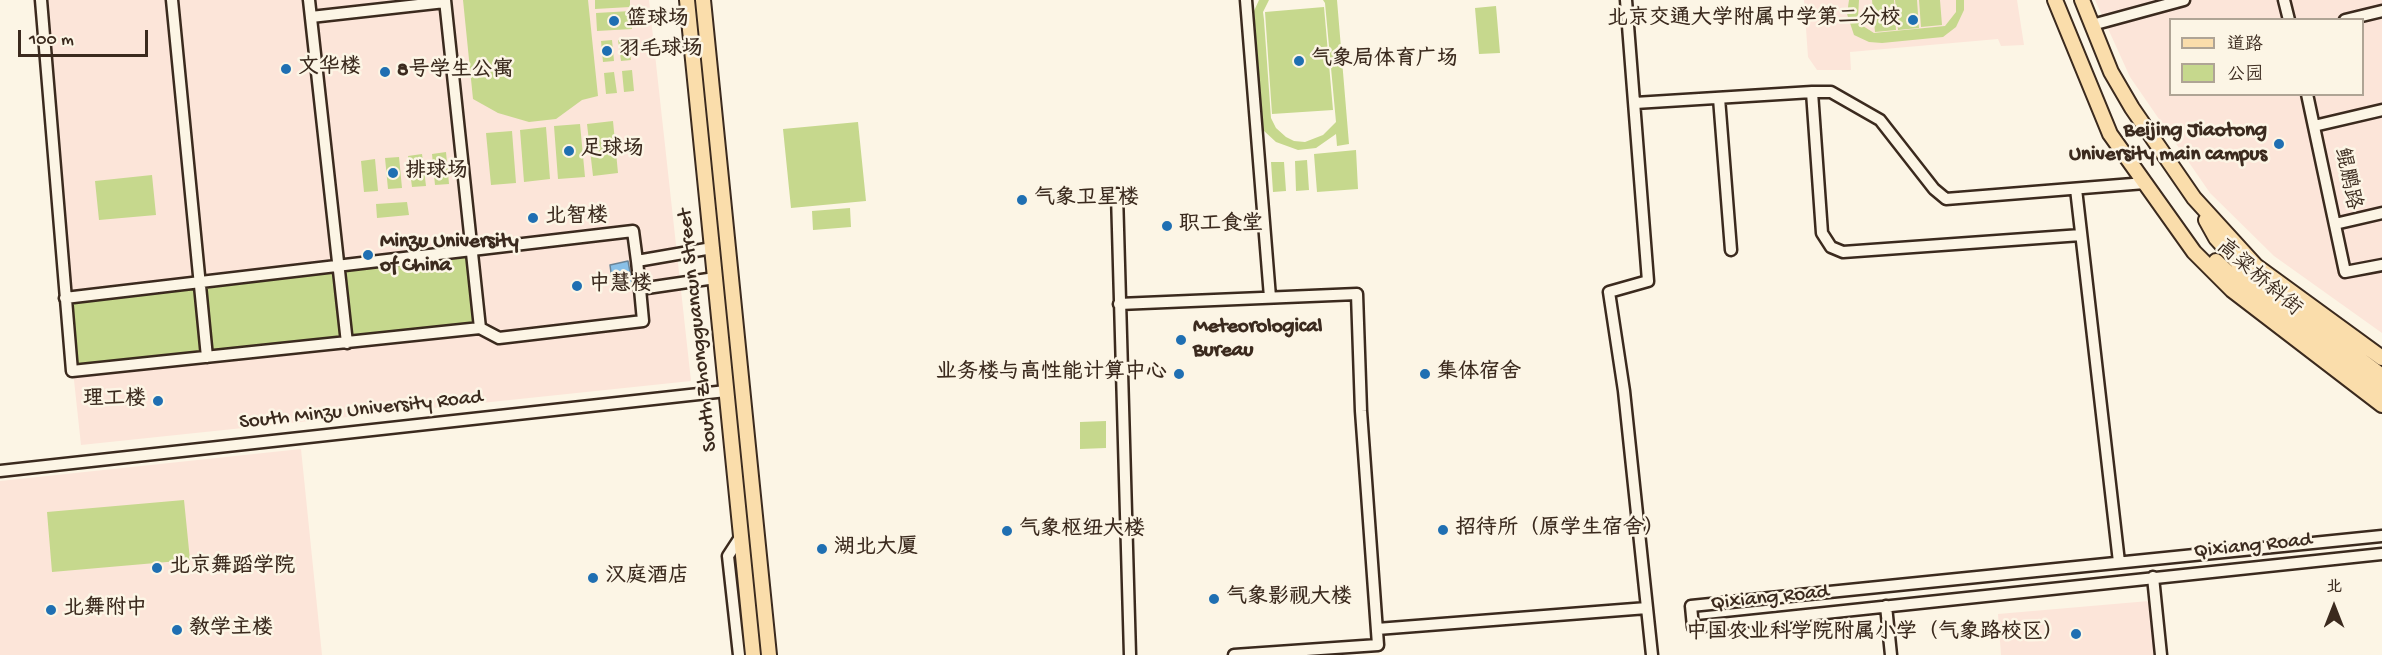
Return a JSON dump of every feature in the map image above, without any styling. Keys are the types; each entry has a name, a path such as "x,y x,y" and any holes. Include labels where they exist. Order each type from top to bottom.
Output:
{"main road":[{"name":"South Zhongguancun Street","path":"687,0 753,655"},
{"name":"South Zhongguancun Street","path":"703,0 768,655"},
{"name":"高粱桥斜街","path":"2055,0 2110,134 2194,252 2232,290 2382,405"},
{"name":"高粱桥斜街","path":"2082,0 2111,72 2132,108 2194,198 2256,266 2382,358"},
{"path":"2194,198 2216,238 2249,275 2382,390"},
{"path":"2171,218 2238,282 2323,340 2382,376"}],"street":[{"path":"42,0 65,298 72,371 480,328 499,338 643,321 633,231 65,298"},
{"path":"171,0 207,357"},
{"path":"309,0 346,343"},
{"path":"1246,0 1270,297"},
{"path":"1626,0 1648,280 1609,292 1624,391 1652,655"},
{"path":"2092,25 2184,0"},
{"path":"2284,0 2288,18"},
{"path":"310,17 445,1 480,328"},
{"path":"2354,18 2382,11"},
{"path":"1812,92 1822,233 1832,247 1843,252 2082,235"},
{"path":"1635,103 1831,92 1880,120 1934,189 1946,199 2145,183"},
{"name":"鲲鹏路","path":"2307,96 2345,272 2382,264"},
{"path":"1719,98 1731,250"},
{"path":"2314,126 2382,110"},
{"path":"2076,189 2119,562"},
{"path":"1117,194 1130,655"},
{"path":"2335,224 2382,213"},
{"path":"637,261 712,248"},
{"path":"640,289 715,278"},
{"path":"1119,304 1357,294 1362,411 1378,645 1234,655"},
{"name":"South Minzu University Road","path":"0,471 726,391"},
{"path":"739,655 728,556 741,536"},
{"name":"Qixiang Road","path":"2382,536 1691,606 1693,627 2382,554"},
{"path":"2153,577 2161,655"},
{"path":"1790,596 1791,616"},
{"path":"1886,606 1891,655"},
{"path":"1377,629 1647,608"}],"shaded area":[{"name":"Minzu University of China","path":"33,0 649,0 691,381 81,445"},
{"name":"北京交通大学附属中学第二分校","path":"1804,0 2017,0 2024,45 2001,46 1998,39 1850,52 1851,70 1817,70 1808,57"},
{"name":"Beijing Jiaotong University main campus","path":"2095,0 2382,0 2382,333 2274,256 2210,193 2130,77"},
{"name":"北京舞蹈学院","path":"301,449 322,655 0,655 0,481"},
{"name":"中国农业科学院附属小学（气象路校区）","path":"2149,601 2154,655 2001,655 1998,614"}],"green space":[{"path":"463,0 588,0 598,96 582,100 556,119 529,122 498,113 473,99"},
{"name":"篮球场","path":"595,0 630,0 630,7 595,9"},
{"path":"1259,0 1269,0 1263,12 1271,118 1276,128 1286,137 1294,141 1305,142 1323,135 1336,122 1323,0 1337,0 1349,144 1337,146 1336,134 1316,148 1298,150 1276,142 1263,130 1254,11"},
{"path":"1849,0 1859,0 1858,18 1863,26 1874,33 1945,26 1956,12 1956,0 1964,0 1964,10 1956,27 1943,37 1882,43 1869,42 1854,35 1847,14"},
{"path":"1872,0 1894,0 1896,30 1875,32"},
{"path":"1895,0 1917,0 1919,28 1898,30"},
{"path":"1919,0 1940,0 1942,25 1921,27"},
{"path":"1496,6 1500,53 1479,54 1475,8"},
{"name":"气象局体育广场","path":"1324,7 1333,110 1272,114 1265,12"},
{"name":"篮球场","path":"631,11 632,29 597,31 596,13"},
{"name":"羽毛球场","path":"629,39 631,60 621,61 618,40"},
{"name":"羽毛球场","path":"612,40 614,61 603,62 601,41"},
{"name":"羽毛球场","path":"632,70 634,91 624,92 622,71"},
{"name":"羽毛球场","path":"614,72 617,93 606,94 604,73"},
{"name":"足球场","path":"613,121 618,173 593,176 587,124"},
{"path":"858,122 866,201 791,208 783,129"},
{"name":"足球场","path":"580,124 585,177 558,179 554,126"},
{"name":"足球场","path":"546,127 550,179 524,182 520,130"},
{"path":"512,131 516,183 491,185 486,133"},
{"path":"1356,150 1358,189 1317,192 1314,154"},
{"name":"排球场","path":"446,152 449,184 435,185 432,154"},
{"name":"排球场","path":"422,154 426,186 412,187 408,156"},
{"name":"排球场","path":"399,157 402,188 388,189 385,158"},
{"name":"排球场","path":"375,159 378,191 364,192 361,161"},
{"path":"1307,160 1309,190 1296,191 1295,161"},
{"path":"1271,162 1284,162 1286,191 1273,192"},
{"path":"152,175 156,215 99,220 95,181"},
{"name":"排球场","path":"407,202 409,215 377,218 376,204"},
{"path":"850,208 851,227 813,230 812,211"},
{"path":"472,251 480,328 72,371 65,298"},
{"path":"1106,421 1106,448 1080,449 1080,422"},
{"path":"184,500 190,560 52,572 47,512"}],"water":[{"path":"628,261 633,288 613,288 610,265"}],"place":[{"name":"北京交通大学附属中学第二分校","path":"1913,20"},
{"name":"篮球场","path":"614,21"},
{"name":"羽毛球场","path":"607,51"},
{"name":"气象局体育广场","path":"1299,61"},
{"name":"文华楼","path":"286,69"},
{"name":"8号学生公寓","path":"385,72"},
{"name":"Beijing Jiaotong University main campus","path":"2279,144"},
{"name":"足球场","path":"569,151"},
{"name":"排球场","path":"393,173"},
{"name":"气象卫星楼","path":"1022,200"},
{"name":"北智楼","path":"533,218"},
{"name":"职工食堂","path":"1167,226"},
{"name":"Minzu University of China","path":"368,255"},
{"name":"中慧楼","path":"577,286"},
{"name":"Meteorological Bureau","path":"1181,340"},
{"name":"业务楼与高性能计算中心","path":"1179,374"},
{"name":"集体宿舍","path":"1425,374"},
{"name":"理工楼","path":"158,401"},
{"name":"招待所（原学生宿舍）","path":"1443,530"},
{"name":"气象枢纽大楼","path":"1007,531"},
{"name":"湖北大厦","path":"822,549"},
{"name":"北京舞蹈学院","path":"157,568"},
{"name":"汉庭酒店","path":"593,578"},
{"name":"气象影视大楼","path":"1214,599"},
{"name":"北舞附中","path":"51,610"},
{"name":"教学主楼","path":"177,630"},
{"name":"中国农业科学院附属小学（气象路校区）","path":"2076,634"}]}
